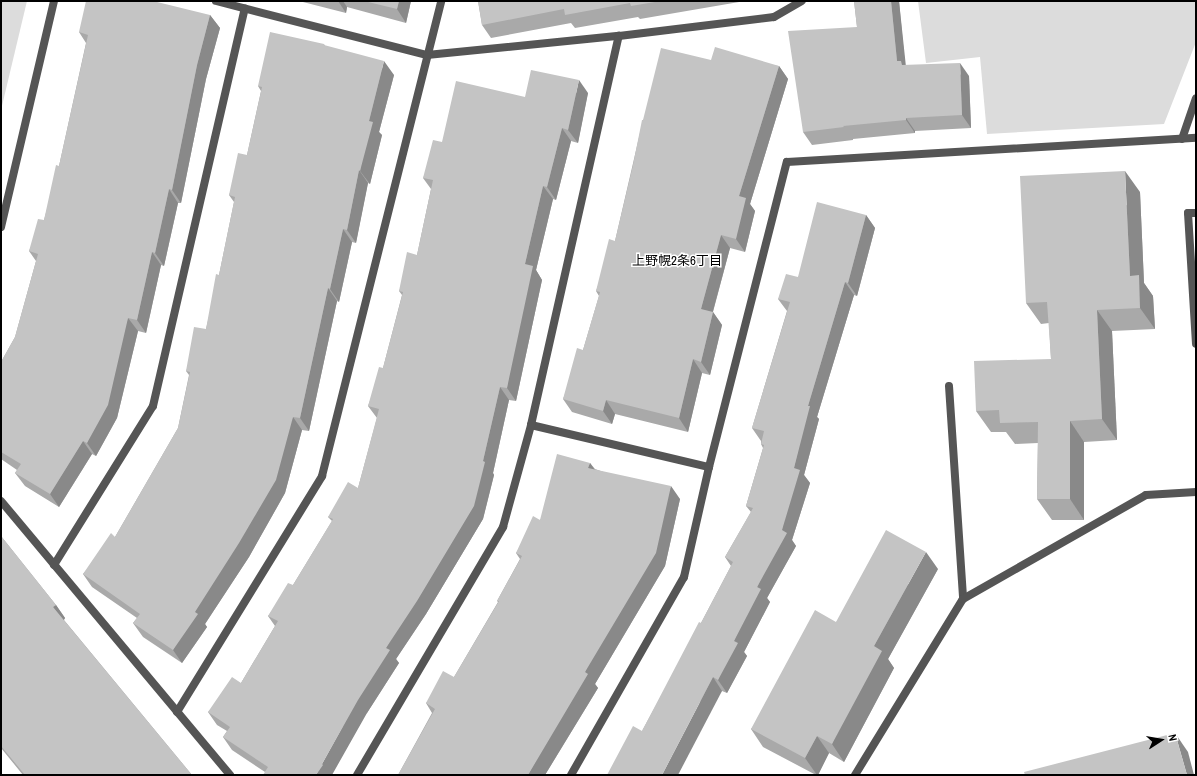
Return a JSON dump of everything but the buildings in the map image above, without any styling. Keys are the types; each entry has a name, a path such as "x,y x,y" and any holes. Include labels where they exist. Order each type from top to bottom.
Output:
{"street":[{"path":"1,227 54,1"},
{"path":"216,1 427,55 619,36 774,17 802,1"},
{"path":"177,712 322,476 441,1"},
{"path":"54,565 153,406 245,9"},
{"path":"357,775 503,527 531,425 619,36"},
{"path":"1182,139 1196,98"},
{"path":"571,775 684,577 709,467 787,162 1196,138"},
{"path":"1196,213 1188,213 1196,344"},
{"path":"949,386 963,600"},
{"path":"531,425 709,467"},
{"path":"855,775 963,600 1146,495 1196,492"},
{"path":"1,501 230,775"}],"shaded area":[{"path":"1,1 27,1 1,110"},
{"path":"918,1 1196,1 1196,42 1164,124 987,134 980,57 926,63"}],"district":[{"name":"上野幌2条6丁目","path":"677,261"}]}
